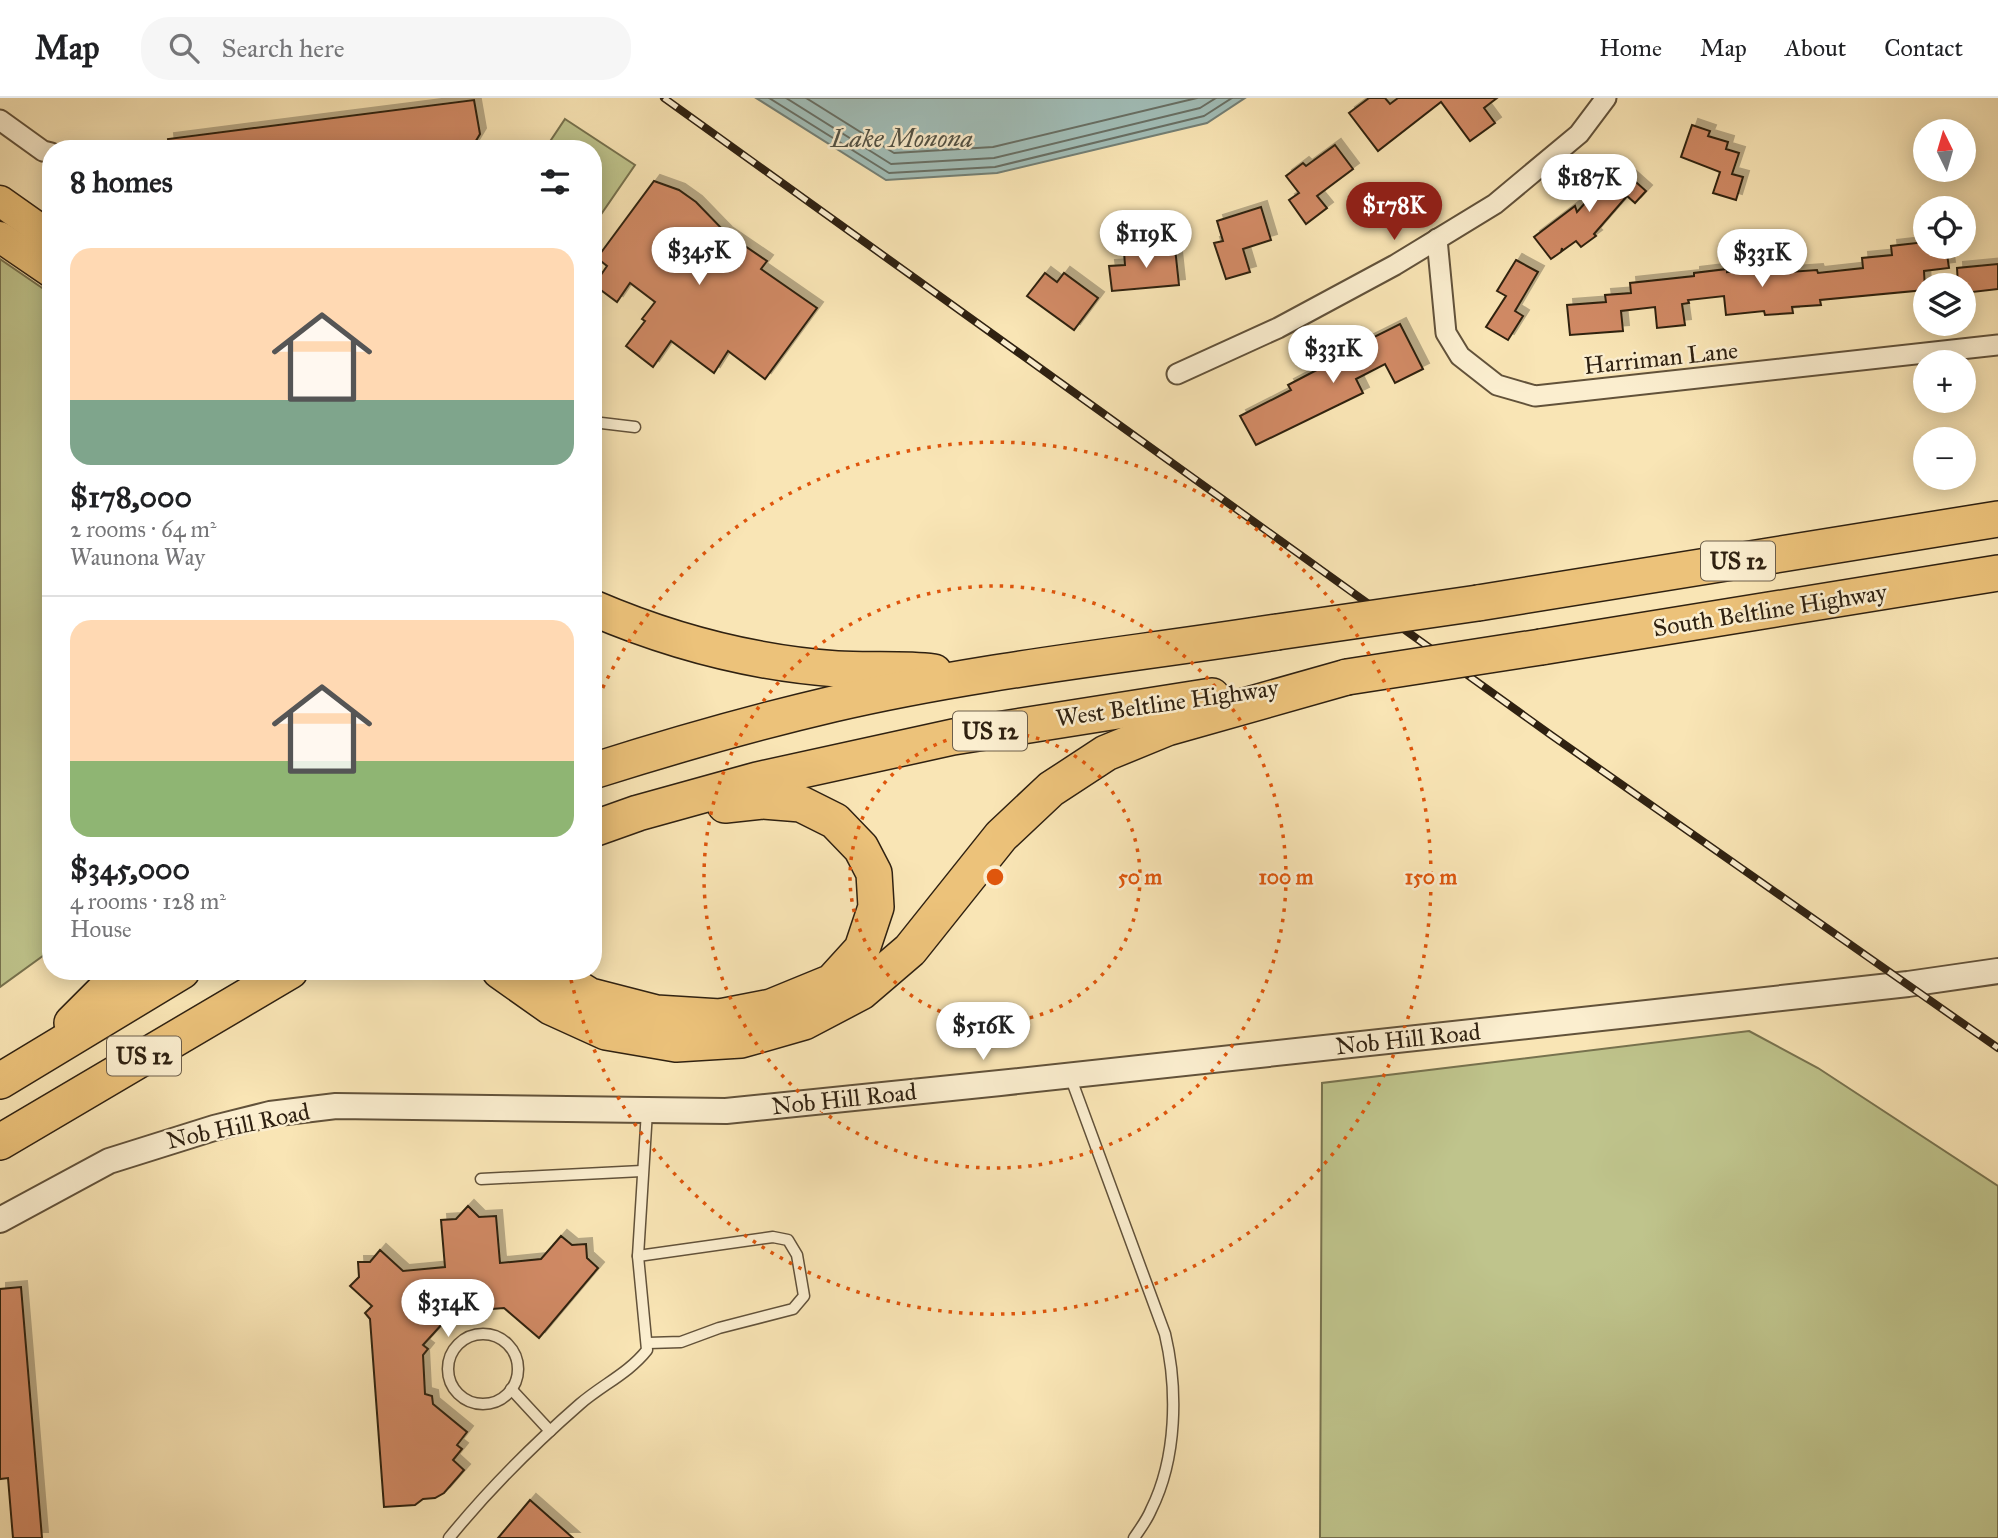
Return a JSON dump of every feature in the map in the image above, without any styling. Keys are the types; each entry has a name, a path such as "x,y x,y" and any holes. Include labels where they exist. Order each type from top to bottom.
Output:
{"highway":[{"name":"US 12","path":"602,768 675,745 833,704 979,677 1478,603 1998,519"},
{"name":"South Beltline Highway","path":"1541,647 1998,573"},
{"path":"602,612 641,629 755,658 839,669 904,668 979,677"},
{"name":"West Beltline Highway","path":"602,826 638,813 758,780 953,737 1541,647"},
{"path":"513,980 551,1007 606,1032 676,1044 741,1040 804,1022 861,992 910,950 1001,836 1051,789 1106,753 1167,728 1347,677"},
{"path":"564,980 590,996 656,1013 720,1017 771,1007 832,982 862,949 876,906 873,873 861,848 835,821 801,804 762,801 638,813"},
{"path":"32,1063 115,980"},
{"name":"US 12","path":"0,1081 167,980"},
{"name":"US 12","path":"0,1142 275,980"}],"main road":[{"path":"0,201 42,231"},
{"path":"0,237 42,266"}],"street":[{"path":"1177,373 1278,328 1395,265 1495,204 1579,134 1606,98"},
{"path":"0,121 42,150"},
{"name":"Harriman Lane","path":"1437,239 1446,333 1460,356 1497,385 1535,396 1998,345"},
{"name":"Nob Hill Road","path":"0,1220 109,1161 178,1138 270,1114 336,1106 726,1111 1647,1013 1908,984 1998,971"}],"lane":[{"path":"602,423 635,427"},
{"path":"1069,1075 1165,1334 1171,1361 1171,1433 1163,1482 1151,1510 1134,1538"},
{"path":"449,1538 481,1499 550,1430 584,1401 638,1362 647,1350 638,1256 647,1111"},
{"path":"481,1179 642,1171"},
{"path":"638,1256 773,1237 788,1240 797,1255 804,1296 793,1309 719,1328 681,1342 648,1343"},
{"path":"487,1334 499,1338 515,1355 518,1367 517,1378 511,1389 494,1402 483,1404 463,1397 455,1390 448,1369 449,1358 455,1348 475,1335 487,1334"},
{"path":"511,1389 550,1430"}],"green space":[{"path":"565,119 597,140 551,140"},
{"path":"602,143 635,165 602,213"},
{"path":"0,259 42,288 42,957 0,987"},
{"path":"1749,1031 1818,1068 1998,1186 1998,1538 1320,1538 1322,1083"}],"water":[{"name":"Lake Monona","path":"756,98 1245,98 1207,123 997,173 886,180"}],"building":[{"path":"1369,98 1385,98 1390,104 1398,98 1497,98 1484,108 1495,123 1470,141 1441,102 1378,151 1349,113"},
{"path":"474,100 480,134 476,140 168,139"},
{"path":"1692,125 1710,131 1708,136 1728,142 1726,149 1739,153 1732,174 1743,177 1736,200 1713,193 1720,172 1681,157"},
{"path":"1335,145 1353,169 1317,196 1327,208 1306,224 1289,200 1299,193 1286,176 1303,163 1306,166"},
{"path":"1618,166 1646,191 1635,203 1627,196 1594,234 1596,236 1581,247 1576,241 1562,251 1562,248 1561,252 1551,259 1534,237 1575,206 1577,212"},
{"path":"654,181 679,190 696,202 726,233 767,261 761,269 817,308 765,379 728,351 714,373 671,341 653,367 626,346 645,321 642,319 655,302 630,283 617,302 602,291 602,273 607,266 602,262 602,251"},
{"path":"1261,207 1271,240 1243,249 1250,272 1226,279 1214,243 1223,241 1217,221"},
{"path":"1913,243 1913,259 1948,259 1949,268 1913,273 1913,291 1820,300 1821,305 1792,307 1793,313 1765,315 1764,311 1726,315 1724,296 1688,300 1689,303 1682,304 1685,325 1657,328 1655,307 1621,311 1623,331 1570,335 1567,305 1606,302 1605,295 1631,293 1630,283 1694,276 1694,273 1727,269 1727,272 1788,264 1789,272 1817,270 1818,273 1863,268 1862,258 1892,255 1891,246"},
{"path":"1175,248 1179,285 1112,291 1109,266 1125,265 1124,252"},
{"path":"1516,260 1538,272 1515,311 1523,316 1508,340 1486,327 1506,296 1497,291"},
{"path":"1998,264 1998,289 1976,292 1976,273 1957,273 1957,268"},
{"path":"1045,273 1057,282 1064,273 1098,298 1074,330 1027,296"},
{"path":"1400,324 1423,369 1395,383 1385,364 1356,379 1363,393 1256,445 1240,416 1291,390 1288,385"},
{"path":"468,1206 479,1217 496,1216 500,1263 541,1259 561,1236 572,1245 586,1244 587,1258 598,1268 539,1338 504,1308 453,1312 423,1345 428,1349 423,1355 425,1394 432,1396 433,1404 467,1432 457,1445 462,1449 453,1460 464,1470 444,1493 435,1498 423,1499 415,1505 384,1507 370,1319 365,1313 372,1306 350,1286 359,1277 358,1262 370,1262 380,1250 403,1271 445,1267 441,1220 456,1219"},
{"path":"21,1287 42,1538 13,1538 8,1478 0,1479 0,1289"},
{"path":"530,1500 573,1538 498,1538"}],"railway":[{"path":"664,98 1551,735 1998,1048"}]}
